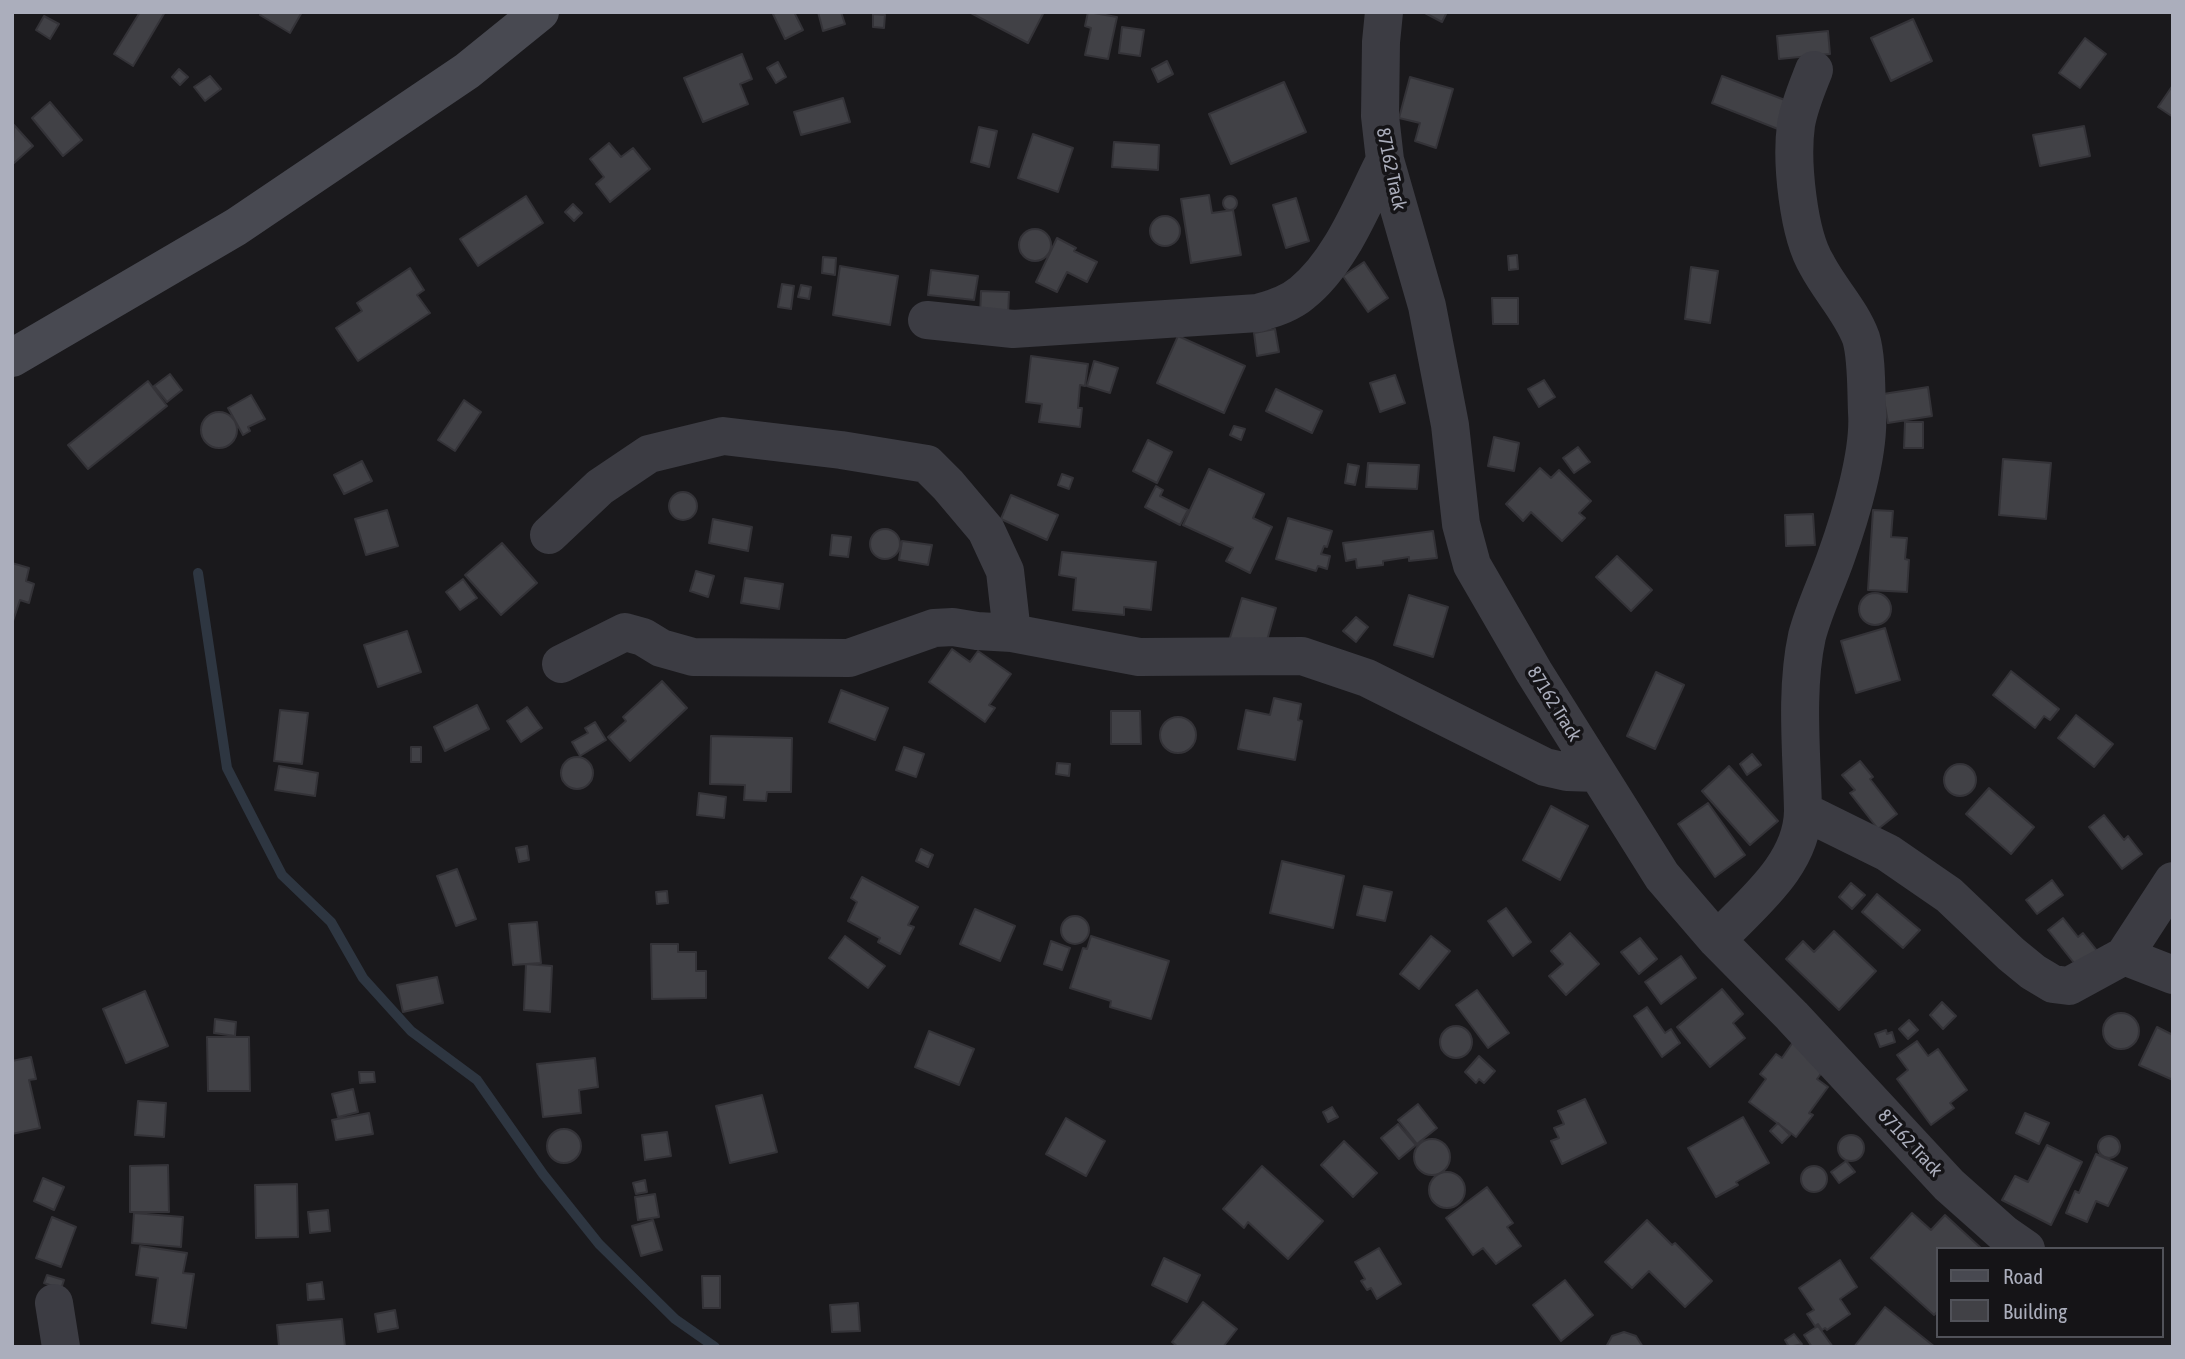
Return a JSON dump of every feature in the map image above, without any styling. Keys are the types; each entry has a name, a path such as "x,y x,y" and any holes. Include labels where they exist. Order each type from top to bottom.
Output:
{"main road":[{"path":"12,358 236,227 467,71 540,12"}],"street":[{"name":"87162 Track","path":"1384,12 1380,116 1385,160 1427,306 1450,425 1461,524 1472,565 1534,672 1662,876 1717,940 1950,1185 2003,1233 2023,1247"},
{"path":"1717,940 1788,860 1799,841 1803,811 1801,707 1804,655 1808,635 1838,554 1862,466 1868,416 1861,339 1845,308 1815,263 1802,224 1796,178 1796,127 1801,104 1814,70"},
{"path":"927,320 1013,329 1258,313 1282,306 1303,293 1341,249 1385,160"},
{"path":"549,535 600,487 649,454 723,436 841,450 927,464 986,530 1004,570 1012,632"},
{"path":"561,664 625,632 643,637 661,648 693,657 849,658 934,628 953,626 977,631 1012,632 1139,657 1302,656 1367,678 1545,767 1567,772 1597,773"},
{"path":"1803,811 1888,853 1949,895 2011,954 2053,984 2069,986 2124,956 2173,881"},
{"path":"2124,956 2173,975"},
{"path":"54,1303 61,1347"}],"building":[{"path":"140,12 165,12 133,66 114,54"},
{"path":"262,12 302,12 290,33 260,15"},
{"path":"794,12 803,30 785,39 773,14"},
{"path":"818,12 841,12 845,24 823,31"},
{"path":"969,12 1044,12 1028,43"},
{"path":"1088,12 1117,17 1108,59 1085,55 1091,28 1085,26"},
{"path":"1423,12 1447,12 1442,22"},
{"path":"873,14 885,15 884,28 873,27"},
{"path":"44,16 59,24 50,39 36,30"},
{"path":"1913,19 1932,61 1891,81 1871,38"},
{"path":"1122,27 1144,30 1140,56 1119,53"},
{"path":"1828,31 1830,54 1779,59 1777,36"},
{"path":"2085,38 2106,54 2080,88 2059,73"},
{"path":"742,54 752,79 740,84 748,104 703,122 684,78"},
{"path":"1167,61 1173,74 1158,82 1152,69"},
{"path":"778,62 786,77 776,83 767,68"},
{"path":"179,69 188,77 180,85 172,77"},
{"path":"210,76 221,89 205,101 194,87"},
{"path":"1722,76 1798,105 1788,133 1712,103"},
{"path":"1410,77 1453,89 1436,148 1415,141 1420,123 1399,118"},
{"path":"1284,82 1306,132 1231,164 1209,114"},
{"path":"2173,85 2173,117 2158,107"},
{"path":"843,98 850,122 801,135 794,112"},
{"path":"50,102 82,140 63,156 32,118"},
{"path":"14,125 33,146 14,163 12,161"},
{"path":"2084,126 2090,156 2040,166 2033,135"},
{"path":"979,127 997,131 989,167 971,162"},
{"path":"1033,134 1073,148 1058,192 1018,178"},
{"path":"1114,142 1159,145 1158,170 1112,167"},
{"path":"609,143 621,157 633,148 650,169 610,202 596,184 604,177 590,159"},
{"path":"1209,195 1212,213 1233,210 1241,255 1191,263 1181,199"},
{"path":"526,196 543,223 478,266 460,239"},
{"path":"1230,196 1235,198 1235,208 1230,210 1225,208 1223,203 1225,198"},
{"path":"1296,198 1309,241 1286,248 1273,205"},
{"path":"573,204 582,213 574,221 565,212"},
{"path":"1165,216 1176,220 1180,231 1176,242 1165,246 1154,242 1150,231 1154,220"},
{"path":"1035,229 1046,234 1051,245 1046,256 1035,261 1024,256 1019,245 1024,234"},
{"path":"1057,238 1076,248 1074,251 1097,262 1087,282 1067,272 1057,292 1036,282"},
{"path":"1517,255 1518,269 1509,270 1508,256"},
{"path":"823,257 836,258 835,275 822,273"},
{"path":"1364,262 1388,298 1368,312 1343,276"},
{"path":"840,266 898,276 890,325 833,315"},
{"path":"1691,267 1718,271 1710,323 1685,319"},
{"path":"410,268 424,290 417,295 430,313 358,361 336,328 362,311 357,303"},
{"path":"931,270 978,276 974,300 928,295"},
{"path":"782,284 794,286 791,309 778,307"},
{"path":"801,285 811,287 809,299 798,297"},
{"path":"981,291 1009,292 1008,317 980,316"},
{"path":"1492,298 1518,298 1518,324 1493,324"},
{"path":"1275,329 1279,352 1257,356 1254,333"},
{"path":"1178,336 1245,366 1224,413 1157,383"},
{"path":"1031,356 1088,364 1085,386 1080,385 1080,427 1039,422 1042,404 1026,402"},
{"path":"1094,361 1118,368 1110,393 1087,386"},
{"path":"170,374 182,390 167,402 154,386"},
{"path":"1395,375 1405,403 1380,412 1370,383"},
{"path":"1544,380 1555,397 1539,407 1528,389"},
{"path":"148,381 167,406 88,469 68,445"},
{"path":"1928,387 1932,416 1888,423 1883,394"},
{"path":"1276,389 1322,411 1312,433 1266,411"},
{"path":"251,395 265,419 248,427 250,431 243,435 228,408"},
{"path":"464,400 481,412 455,451 438,440"},
{"path":"219,412 232,417 237,430 232,443 219,448 206,443 201,430 206,417"},
{"path":"1905,422 1923,422 1923,448 1904,448"},
{"path":"1234,426 1245,429 1241,440 1230,435"},
{"path":"1494,437 1519,443 1514,471 1488,466"},
{"path":"1148,440 1172,452 1157,483 1133,471"},
{"path":"1578,447 1590,462 1574,473 1563,458"},
{"path":"2003,459 2051,463 2046,519 1999,515"},
{"path":"362,461 372,481 344,494 334,475"},
{"path":"1368,463 1419,465 1417,489 1366,487"},
{"path":"1348,464 1359,466 1355,485 1345,483"},
{"path":"1540,468 1551,478 1559,470 1591,501 1579,513 1585,518 1562,541 1531,512 1523,521 1506,504"},
{"path":"1209,469 1264,494 1253,518 1272,527 1250,573 1226,561 1233,548 1183,525"},
{"path":"1062,474 1073,478 1069,489 1058,485"},
{"path":"1156,486 1163,490 1160,496 1188,510 1180,525 1145,507"},
{"path":"683,492 693,496 697,506 693,516 683,520 673,516 669,506 673,496"},
{"path":"1011,495 1058,515 1047,540 1001,519"},
{"path":"387,510 398,546 366,555 355,519"},
{"path":"1873,510 1893,511 1891,537 1907,538 1907,592 1868,590"},
{"path":"1813,514 1815,545 1786,546 1785,515"},
{"path":"1288,518 1332,531 1327,547 1324,546 1321,554 1330,556 1327,569 1318,566 1316,571 1276,559"},
{"path":"713,519 752,527 748,551 709,543"},
{"path":"885,529 896,533 900,544 896,555 885,559 874,555 870,544 874,533"},
{"path":"1433,531 1437,558 1409,561 1409,557 1383,561 1383,565 1357,568 1356,559 1346,561 1343,543"},
{"path":"832,535 851,537 848,557 830,555"},
{"path":"902,541 932,545 928,565 899,560"},
{"path":"502,543 537,583 501,615 465,575"},
{"path":"1062,552 1156,562 1151,610 1124,607 1124,615 1073,610 1076,578 1059,575"},
{"path":"1617,556 1652,590 1631,611 1596,577"},
{"path":"12,563 29,568 26,581 34,584 29,603 20,600 12,624"},
{"path":"696,571 714,576 708,597 690,591"},
{"path":"745,578 783,584 779,609 741,603"},
{"path":"463,579 477,598 460,610 446,592"},
{"path":"1875,593 1886,598 1891,609 1886,620 1875,625 1864,620 1859,609 1864,598"},
{"path":"1409,595 1448,607 1433,657 1394,645"},
{"path":"1242,598 1276,608 1264,651 1229,641"},
{"path":"1356,617 1368,627 1356,642 1343,631"},
{"path":"1885,628 1900,680 1856,693 1841,641"},
{"path":"407,631 421,672 378,687 364,645"},
{"path":"952,649 970,662 978,651 1011,674 989,705 995,708 985,722 929,682"},
{"path":"2011,671 2059,709 2050,720 2044,716 2035,728 1993,695"},
{"path":"1656,672 1684,685 1655,749 1627,736"},
{"path":"662,681 687,708 630,761 608,737 626,721 623,717"},
{"path":"841,690 888,708 875,740 829,722"},
{"path":"1274,698 1301,704 1298,720 1302,721 1295,760 1238,749 1246,710 1270,715"},
{"path":"477,705 489,729 445,751 434,727"},
{"path":"527,707 542,728 521,742 507,721"},
{"path":"280,710 308,713 302,764 274,761"},
{"path":"1111,711 1140,711 1141,744 1111,744"},
{"path":"2076,715 2113,744 2094,767 2058,738"},
{"path":"1178,717 1191,722 1196,735 1191,748 1178,753 1165,748 1160,735 1165,722"},
{"path":"595,722 606,740 580,756 572,742 588,733 585,728"},
{"path":"711,736 792,738 791,792 767,792 766,801 744,800 745,785 710,784"},
{"path":"411,747 421,747 421,762 411,762"},
{"path":"904,747 924,754 916,777 896,770"},
{"path":"1752,754 1761,765 1747,775 1740,764"},
{"path":"577,757 588,762 593,773 588,784 577,789 566,784 561,773 566,762"},
{"path":"1860,761 1873,777 1870,779 1897,814 1878,829 1850,793 1855,790 1842,775"},
{"path":"1057,763 1070,764 1069,776 1056,774"},
{"path":"1960,764 1971,769 1976,780 1971,791 1960,796 1949,791 1944,780 1949,769"},
{"path":"279,766 318,773 315,796 275,790"},
{"path":"1729,766 1778,821 1750,845 1702,791"},
{"path":"1989,788 2034,827 2011,854 1966,814"},
{"path":"699,793 726,797 724,818 697,815"},
{"path":"1708,803 1745,855 1715,877 1678,824"},
{"path":"1551,806 1588,826 1560,880 1523,860"},
{"path":"2104,815 2124,840 2128,836 2142,854 2122,869 2089,827"},
{"path":"527,846 529,860 519,862 516,848"},
{"path":"921,849 933,855 928,867 916,861"},
{"path":"1282,861 1344,876 1333,928 1270,913"},
{"path":"457,869 476,919 456,926 437,876"},
{"path":"862,877 918,907 908,925 914,927 900,954 878,942 880,938 848,921 857,902 851,898"},
{"path":"2052,880 2063,895 2037,914 2026,900"},
{"path":"1851,883 1865,895 1852,909 1839,897"},
{"path":"1364,886 1392,892 1385,921 1357,915"},
{"path":"667,891 668,903 657,904 656,892"},
{"path":"1877,894 1920,930 1903,948 1862,912"},
{"path":"1506,908 1531,942 1513,956 1488,921"},
{"path":"975,909 1015,926 1000,961 960,944"},
{"path":"1075,916 1085,920 1089,930 1085,940 1075,944 1065,940 1061,930 1065,920"},
{"path":"2063,918 2078,937 2083,933 2098,952 2078,968 2048,930"},
{"path":"537,922 541,963 513,965 509,924"},
{"path":"1834,931 1876,971 1839,1010 1786,959 1803,941 1814,952"},
{"path":"1570,933 1599,964 1566,995 1549,976 1563,964 1551,951"},
{"path":"845,936 885,966 868,988 829,958"},
{"path":"1091,936 1169,961 1151,1019 1110,1007 1111,1001 1070,988 1083,948 1087,949"},
{"path":"1431,936 1450,951 1419,989 1400,974"},
{"path":"1640,938 1657,959 1639,974 1621,952"},
{"path":"1051,941 1070,948 1062,970 1044,964"},
{"path":"651,944 678,944 678,952 696,952 696,971 706,971 706,998 652,999"},
{"path":"1681,956 1696,978 1661,1004 1645,982"},
{"path":"526,964 552,966 550,1012 524,1010"},
{"path":"437,977 443,1003 403,1012 397,985"},
{"path":"1722,989 1743,1014 1733,1023 1745,1038 1710,1067 1677,1027"},
{"path":"1477,990 1509,1033 1488,1048 1456,1005"},
{"path":"145,991 168,1046 126,1063 103,1009"},
{"path":"1942,1002 1956,1016 1943,1029 1930,1015"},
{"path":"1647,1007 1665,1033 1671,1029 1680,1043 1662,1057 1634,1016"},
{"path":"2121,1013 2134,1018 2139,1031 2134,1044 2121,1049 2108,1044 2103,1031 2108,1018"},
{"path":"215,1019 236,1022 235,1036 214,1033"},
{"path":"1909,1020 1918,1030 1908,1039 1899,1029"},
{"path":"1456,1026 1468,1030 1472,1042 1468,1054 1456,1058 1444,1054 1440,1042 1444,1030"},
{"path":"2157,1027 2173,1035 2173,1080 2139,1065"},
{"path":"1886,1030 1887,1034 1892,1032 1895,1042 1880,1047 1875,1034"},
{"path":"929,1031 974,1049 959,1085 915,1067"},
{"path":"207,1037 249,1037 250,1091 208,1091"},
{"path":"1917,1041 1928,1056 1938,1049 1967,1090 1950,1103 1954,1108 1931,1125 1897,1079 1908,1070 1897,1055"},
{"path":"1793,1042 1826,1067 1817,1079 1828,1087 1809,1113 1813,1115 1796,1137 1749,1102 1766,1079 1760,1074 1776,1054 1782,1058"},
{"path":"1479,1056 1495,1071 1484,1083 1479,1079 1476,1083 1465,1072"},
{"path":"31,1057 36,1079 29,1080 40,1128 12,1134 12,1061"},
{"path":"595,1058 598,1087 579,1090 581,1113 543,1117 537,1064"},
{"path":"359,1072 374,1072 375,1082 360,1083"},
{"path":"353,1089 358,1112 338,1117 332,1094"},
{"path":"762,1095 777,1152 730,1163 716,1106"},
{"path":"1585,1099 1606,1143 1562,1164 1551,1141 1559,1138 1554,1128 1564,1124 1558,1111"},
{"path":"138,1101 166,1103 164,1137 135,1135"},
{"path":"1418,1104 1437,1128 1417,1144 1398,1120"},
{"path":"1332,1107 1338,1117 1328,1122 1323,1112"},
{"path":"369,1113 373,1134 336,1140 332,1120"},
{"path":"2025,1113 2049,1123 2039,1144 2016,1133"},
{"path":"1743,1117 1769,1163 1716,1197 1688,1148"},
{"path":"1066,1118 1105,1141 1086,1176 1046,1154"},
{"path":"1778,1123 1790,1135 1782,1143 1770,1131"},
{"path":"1398,1124 1416,1145 1399,1159 1381,1138"},
{"path":"564,1129 576,1134 581,1146 576,1158 564,1163 552,1158 547,1146 552,1134"},
{"path":"667,1132 671,1156 645,1160 642,1135"},
{"path":"1851,1135 1860,1139 1864,1148 1860,1157 1851,1161 1842,1157 1838,1148 1842,1139"},
{"path":"2109,1136 2117,1139 2120,1147 2117,1155 2109,1158 2101,1155 2098,1147 2101,1139"},
{"path":"1432,1139 1445,1144 1450,1157 1445,1170 1432,1175 1419,1170 1414,1157 1419,1144"},
{"path":"1344,1141 1377,1173 1353,1197 1321,1165"},
{"path":"2047,1145 2082,1162 2051,1225 2002,1200 2015,1176 2028,1182"},
{"path":"2096,1154 2127,1168 2108,1206 2096,1201 2087,1222 2066,1213 2075,1191 2079,1193"},
{"path":"1846,1161 1855,1172 1839,1183 1831,1172"},
{"path":"168,1165 169,1212 130,1212 130,1166"},
{"path":"1262,1166 1323,1221 1288,1259 1248,1222 1244,1228 1223,1209"},
{"path":"1814,1166 1823,1170 1827,1179 1823,1188 1814,1192 1805,1188 1801,1179 1805,1170"},
{"path":"1447,1172 1460,1177 1465,1190 1460,1203 1447,1208 1434,1203 1429,1190 1434,1177"},
{"path":"43,1178 64,1187 54,1210 34,1201"},
{"path":"645,1180 647,1192 636,1194 633,1183"},
{"path":"297,1184 298,1237 256,1238 255,1185"},
{"path":"1487,1187 1513,1223 1507,1227 1521,1246 1496,1264 1483,1248 1473,1255 1446,1218"},
{"path":"655,1194 659,1217 638,1220 635,1197"},
{"path":"328,1210 330,1231 310,1233 308,1212"},
{"path":"134,1213 183,1217 181,1247 132,1243"},
{"path":"1912,1213 1931,1230 1945,1215 1980,1247 1937,1247 1937,1312 1934,1315 1871,1258"},
{"path":"52,1217 76,1227 61,1267 36,1258"},
{"path":"653,1220 662,1250 641,1256 632,1226"},
{"path":"1647,1220 1672,1245 1675,1243 1712,1281 1685,1307 1649,1271 1632,1288 1605,1262"},
{"path":"140,1246 187,1253 183,1273 194,1274 186,1328 152,1323 158,1278 136,1275"},
{"path":"1379,1248 1401,1284 1377,1299 1371,1288 1367,1290 1361,1281 1365,1279 1355,1262"},
{"path":"1164,1258 1200,1275 1187,1302 1152,1285"},
{"path":"1840,1260 1857,1287 1840,1299 1850,1314 1827,1330 1822,1330 1818,1324 1815,1326 1807,1314 1814,1310 1799,1288"},
{"path":"47,1275 64,1280 61,1289 44,1283"},
{"path":"702,1276 720,1276 720,1308 703,1308"},
{"path":"1565,1280 1593,1315 1561,1341 1533,1305"},
{"path":"322,1282 324,1299 308,1300 307,1284"},
{"path":"1203,1302 1237,1329 1223,1347 1178,1347 1172,1342"},
{"path":"858,1303 860,1331 832,1332 830,1305"},
{"path":"1885,1307 1935,1347 1854,1347"},
{"path":"395,1310 398,1328 378,1332 375,1314"},
{"path":"342,1319 345,1347 279,1347 277,1325"},
{"path":"1818,1326 1833,1347 1812,1347 1804,1335"},
{"path":"1624,1332 1636,1336 1643,1347 1606,1347 1612,1336"},
{"path":"1794,1334 1802,1344 1789,1347 1785,1340"}],"waterway":[{"path":"198,573 227,768 282,875 331,922 363,978 411,1031 477,1080 543,1174 599,1244 675,1319 715,1347"}]}
